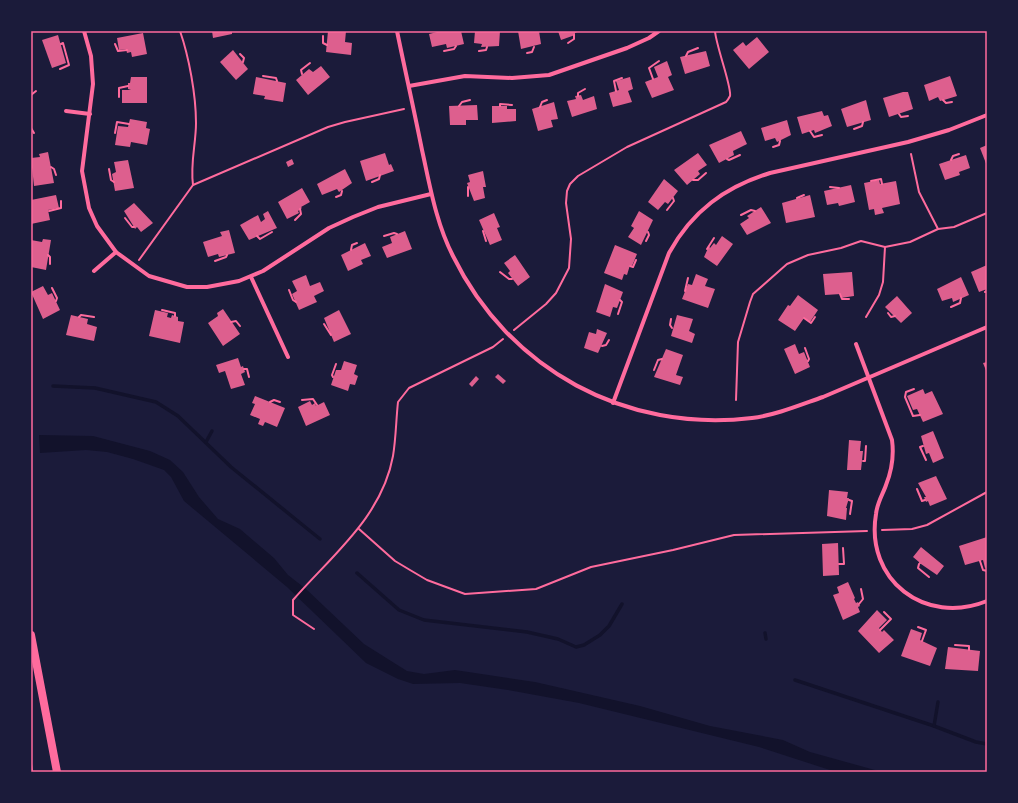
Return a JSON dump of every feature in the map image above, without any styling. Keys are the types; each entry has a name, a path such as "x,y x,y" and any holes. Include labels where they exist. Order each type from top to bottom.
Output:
{"main road":[{"path":"31,635 57,772"}],"street":[{"path":"84,31 91,56 93,84 82,171 89,208 98,226 116,252 149,276 186,287 222,286 252,277 329,228 353,216 378,207 431,194"},
{"path":"397,31 431,194 439,223 453,256 488,312 508,335 552,371 594,395 632,410 671,418 754,418 799,406 868,379 987,327"},
{"path":"409,86 465,76 512,78 549,75 627,48 649,38 659,31"},
{"path":"66,111 90,114"},
{"path":"613,403 669,253 678,236 690,221 717,198 752,179 770,173 902,144 949,130 987,116"},
{"path":"94,271 116,252"},
{"path":"252,277 288,357"},
{"path":"856,344 868,379 888,425 893,447 891,471 876,513 875,538 883,563 890,576 905,592 922,603 940,608 960,609 987,601"}],"path":[{"path":"180,31 194,102 196,124 192,162 194,185"},
{"path":"515,329 546,304 556,293 569,268 571,239 566,203 567,191 570,184 588,170 627,147 726,102 730,96 717,47 715,31"},
{"path":"323,36 323,43 327,45"},
{"path":"568,43 574,39 574,36"},
{"path":"60,69 69,65 62,43 61,44"},
{"path":"115,44 118,52 127,50"},
{"path":"444,51 454,49 456,46"},
{"path":"527,53 532,52 534,47"},
{"path":"479,51 486,50 487,48"},
{"path":"686,56 688,52 698,48"},
{"path":"240,54 244,58 243,62"},
{"path":"653,79 649,68 659,61"},
{"path":"302,74 301,70 310,63"},
{"path":"263,76 276,78 277,81"},
{"path":"616,91 614,81 622,78"},
{"path":"119,97 119,88 128,86"},
{"path":"578,96 578,93 585,90"},
{"path":"31,95 36,91"},
{"path":"459,106 462,102 470,100"},
{"path":"540,106 542,102 547,100"},
{"path":"943,100 946,103 952,102"},
{"path":"500,106 500,104 512,105"},
{"path":"138,260 194,185 328,127 404,109"},
{"path":"899,114 902,117 908,116"},
{"path":"115,133 117,122 129,124"},
{"path":"854,129 862,126 863,122"},
{"path":"31,128 34,133"},
{"path":"810,132 814,137 822,135"},
{"path":"773,147 779,145 780,141"},
{"path":"911,154 919,192 938,229"},
{"path":"951,160 953,156 959,154"},
{"path":"727,159 729,160 740,155"},
{"path":"51,167 54,169 56,176"},
{"path":"109,169 111,180 114,182"},
{"path":"693,180 696,181 706,174"},
{"path":"372,182 379,179 380,176"},
{"path":"871,180 881,179 882,184"},
{"path":"830,187 835,186 838,188"},
{"path":"468,187 468,196"},
{"path":"336,197 341,195 342,191"},
{"path":"796,198 804,195"},
{"path":"667,210 674,201 673,198"},
{"path":"48,211 61,208 61,202"},
{"path":"295,220 302,214 300,209"},
{"path":"741,216 750,210 755,211"},
{"path":"736,400 738,342 753,294 787,264 797,258 841,248 861,241 885,247 910,242 938,229 954,227 987,214"},
{"path":"125,218 132,227 134,227"},
{"path":"483,231 486,241"},
{"path":"257,236 260,239 272,232"},
{"path":"646,241 649,235 648,232"},
{"path":"384,236 394,233 397,234"},
{"path":"707,249 714,238"},
{"path":"351,250 352,245 357,242"},
{"path":"866,317 879,294 882,282 885,247"},
{"path":"48,255 50,257 50,264"},
{"path":"215,261 226,257 227,255"},
{"path":"630,266 633,267 636,260"},
{"path":"500,272 509,279 512,279"},
{"path":"685,291 688,278"},
{"path":"52,288 57,298 56,301"},
{"path":"288,290 293,300 296,302"},
{"path":"840,294 842,299 849,299"},
{"path":"951,307 960,303 961,298"},
{"path":"618,314 622,302 620,300"},
{"path":"162,310 175,313 175,316"},
{"path":"888,313 892,317 894,316"},
{"path":"79,317 81,315 94,317"},
{"path":"804,318 811,323 815,317"},
{"path":"671,319 670,325 672,328"},
{"path":"231,322 236,321 240,326"},
{"path":"324,324 331,335"},
{"path":"602,346 606,345 608,340"},
{"path":"314,629 293,615 293,600 307,583 359,529 380,496 387,479 395,443 398,402 403,394 420,382 500,342"},
{"path":"804,348 809,359 808,361"},
{"path":"654,370 658,360 662,359"},
{"path":"333,377 336,364"},
{"path":"244,369 247,369 249,377"},
{"path":"914,389 905,393 905,397 913,416 920,415"},
{"path":"302,400 312,399 317,405"},
{"path":"270,402 274,400 280,402"},
{"path":"863,461 865,461 866,446"},
{"path":"922,446 920,447 926,460"},
{"path":"917,489 922,501 925,500"},
{"path":"882,530 912,529 927,525 987,492"},
{"path":"849,500 852,501 850,514"},
{"path":"359,529 395,560 410,570 427,580 465,594 536,589 591,567 673,550 734,535 868,531"},
{"path":"839,564 844,564 842,548"},
{"path":"980,561 983,570 987,571"},
{"path":"919,564 918,568 929,577"},
{"path":"858,604 863,599 861,589"},
{"path":"880,630 891,620 884,612"},
{"path":"918,627 926,630 922,641"},
{"path":"955,645 969,646 969,650"},
{"path":"31,764 32,772"}],"shaded area":[{"path":"39,435 93,436 150,451 170,460 183,472 199,497 218,519 240,529 274,558 288,575 306,589 364,644 407,671 424,674 455,670 535,682 640,706 710,726 783,740 810,752 882,772 836,772 759,747 579,703 460,683 413,684 398,679 366,663 287,587 184,501 171,477 164,470 107,452 86,450 40,453"}],"building":[{"path":"212,31 232,31 232,34 213,38"},
{"path":"328,31 346,31 345,42 352,43 351,55 326,52"},
{"path":"441,31 461,31 464,44 447,48 446,44 432,47 429,34"},
{"path":"475,31 500,31 499,46 481,47 482,44 474,43"},
{"path":"518,31 539,31 541,44 521,49"},
{"path":"558,31 579,31 575,33 575,35 561,40"},
{"path":"143,33 147,54 132,57 131,52 127,53 126,49 119,50 117,38"},
{"path":"58,35 66,63 52,68 42,40"},
{"path":"757,37 769,52 749,69 733,50 743,42 746,46"},
{"path":"233,50 248,69 236,80 220,62"},
{"path":"706,51 710,66 685,74 680,57"},
{"path":"667,61 672,75 668,77 674,90 652,98 645,82 658,77 654,67"},
{"path":"321,66 330,77 308,95 296,80 309,69 313,72"},
{"path":"950,76 957,96 940,101 938,97 929,101 924,85"},
{"path":"131,77 147,77 147,103 122,103 122,90 131,90 128,89 128,83 130,83"},
{"path":"256,77 286,83 283,102 264,99 265,96 253,94"},
{"path":"630,77 633,89 628,91 632,102 613,107 609,93 619,90 616,81"},
{"path":"908,92 913,109 889,117 883,98"},
{"path":"581,95 583,100 594,96 597,109 572,117 567,101 576,99 575,96"},
{"path":"866,100 871,120 847,127 841,109"},
{"path":"554,102 558,119 551,120 553,127 538,131 532,109"},
{"path":"477,105 478,120 466,120 466,125 450,125 449,106"},
{"path":"492,106 507,106 507,109 516,109 516,121 492,123"},
{"path":"822,111 824,116 828,115 832,126 815,133 814,130 802,134 797,117"},
{"path":"130,119 147,122 146,128 150,129 147,145 131,142 130,147 115,145 118,126 128,127"},
{"path":"787,120 791,135 777,142 775,138 765,141 761,128"},
{"path":"741,131 747,144 733,151 734,155 719,163 709,145"},
{"path":"987,145 987,166 980,148"},
{"path":"48,152 54,183 34,186 31,158 40,157 39,154"},
{"path":"385,153 389,165 391,164 394,171 366,181 360,161"},
{"path":"698,153 707,165 698,171 700,174 687,185 674,170"},
{"path":"966,155 970,168 959,172 960,175 945,180 939,164"},
{"path":"292,159 294,164 288,167 286,162"},
{"path":"128,160 134,188 115,191 112,174 116,172 114,162"},
{"path":"345,169 352,183 339,192 337,189 322,195 317,184"},
{"path":"483,171 486,187 483,187 485,198 474,201 467,183 470,182 468,175"},
{"path":"664,179 678,191 668,204 665,202 658,210 648,202"},
{"path":"879,180 880,184 896,181 900,204 882,208 884,213 875,215 874,209 869,210 864,183"},
{"path":"851,185 855,202 839,206 838,203 827,205 824,191"},
{"path":"302,188 310,202 301,207 302,208 298,211 299,213 287,219 278,202"},
{"path":"56,195 59,208 48,210 50,220 31,224 31,200"},
{"path":"810,195 815,217 786,223 782,203"},
{"path":"134,203 153,223 141,232 137,227 135,229 124,211"},
{"path":"761,207 771,223 747,235 740,224 749,218 747,216"},
{"path":"268,211 277,228 249,240 240,225 258,215 261,222 265,219 263,214"},
{"path":"639,211 653,220 641,245 628,237 634,228 631,226"},
{"path":"494,213 500,227 497,228 502,240 490,245 479,220"},
{"path":"229,230 235,253 219,257 218,254 208,257 203,242 222,236 220,232"},
{"path":"405,231 412,249 387,258 382,247 392,243 390,237"},
{"path":"722,236 733,244 717,266 704,257 709,246 710,248 714,243 716,245"},
{"path":"43,239 51,240 46,270 31,267 31,240 42,242"},
{"path":"365,243 371,256 361,260 363,264 348,271 341,255"},
{"path":"615,245 637,254 632,266 630,265 627,275 624,274 622,280 604,273"},
{"path":"515,255 530,277 518,286 508,273 510,271 504,263"},
{"path":"987,265 987,289 979,292 971,272"},
{"path":"852,272 854,296 841,298 841,294 825,295 823,274"},
{"path":"696,274 708,279 705,286 715,289 708,308 682,299 688,284 692,285"},
{"path":"306,275 310,286 320,282 324,291 314,296 317,302 299,310 292,294 297,291 292,281"},
{"path":"961,277 969,295 953,302 952,298 942,301 937,289"},
{"path":"605,284 623,292 617,308 613,307 610,317 596,312"},
{"path":"43,286 48,295 52,293 60,310 43,319 31,292"},
{"path":"798,295 818,310 810,322 804,318 795,331 778,320 788,305 790,306"},
{"path":"897,296 912,313 901,323 885,307"},
{"path":"223,309 240,334 223,346 208,323 218,316 217,313"},
{"path":"155,310 168,313 167,317 171,318 172,315 178,317 178,321 184,322 180,343 149,336"},
{"path":"339,310 351,334 334,342 324,318"},
{"path":"71,315 88,319 87,324 97,327 94,341 66,335"},
{"path":"677,315 693,319 689,331 695,334 692,343 671,336"},
{"path":"597,329 607,333 598,353 584,348 589,332 596,334"},
{"path":"795,344 799,354 804,352 810,367 795,374 784,349"},
{"path":"666,349 683,355 676,375 683,377 680,385 654,377"},
{"path":"238,358 241,367 243,366 245,372 241,374 245,385 231,389 225,371 219,373 216,365"},
{"path":"344,361 357,365 354,374 358,376 355,385 350,384 348,391 331,385 336,370 341,370"},
{"path":"987,362 987,373 983,363"},
{"path":"498,374 506,381 503,384 495,377"},
{"path":"476,376 479,379 472,387 469,384"},
{"path":"923,389 925,394 932,391 943,414 923,422 917,409 913,410 907,396"},
{"path":"255,396 285,408 277,427 265,422 263,426 258,424 260,419 250,415 255,404 252,403"},
{"path":"310,401 312,405 315,403 316,406 324,402 330,415 306,426 298,407"},
{"path":"933,431 944,458 933,463 929,453 926,454 921,436"},
{"path":"849,440 861,441 860,451 863,451 861,470 847,470"},
{"path":"936,476 947,499 930,506 928,501 926,502 924,497 926,497 918,483"},
{"path":"829,490 848,492 847,498 849,498 846,508 846,520 827,516"},
{"path":"987,537 987,567 985,568 983,560 965,565 959,546"},
{"path":"838,543 839,575 823,576 822,544"},
{"path":"921,547 944,566 937,575 919,564 919,562 913,557"},
{"path":"848,582 856,603 858,602 860,606 858,607 860,612 843,620 833,595 839,593 837,587"},
{"path":"877,610 887,620 879,628 882,632 884,630 894,640 879,653 858,631"},
{"path":"911,629 922,633 920,640 937,648 930,666 901,656"},
{"path":"948,647 980,651 978,671 945,669"}],"waterway":[{"path":"53,386 95,388 156,402 178,416 231,467 320,539"},
{"path":"206,442 212,431"},
{"path":"357,573 399,610 424,620 527,632 558,639 576,647 584,645 600,635 609,626 622,604"},
{"path":"765,633 766,639"},
{"path":"795,680 934,726 976,742 987,744"},
{"path":"934,726 938,702"}]}
